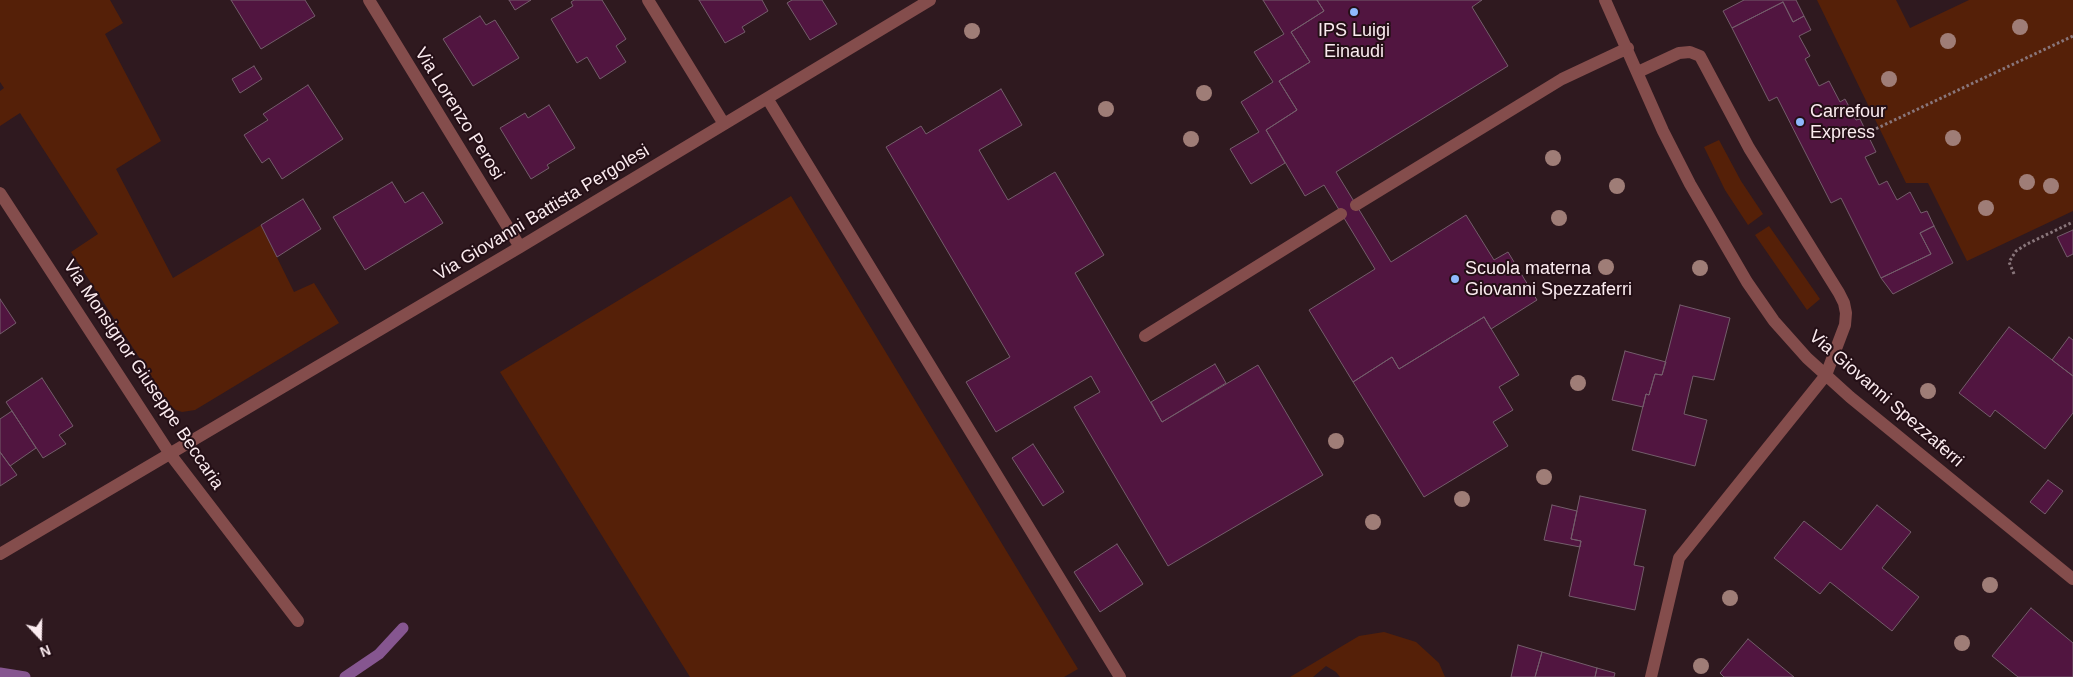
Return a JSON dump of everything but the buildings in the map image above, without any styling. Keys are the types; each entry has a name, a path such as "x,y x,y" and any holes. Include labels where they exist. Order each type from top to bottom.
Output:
{"street":[{"name":"Via Lorenzo Perosi","path":"368,0 520,247"},
{"path":"648,0 724,124"},
{"name":"Via Giovanni Spezzaferri","path":"1606,0 1663,131 1690,184 1747,282 1774,321 1807,358 1826,375 2073,579"},
{"name":"Via Giovanni Battista Pergolesi","path":"0,554 520,247 927,1"},
{"path":"1356,206 1562,79 1628,48"},
{"path":"1638,72 1679,53 1690,52 1700,56 1707,65 1750,148 1844,303 1845,325 1826,375 1679,558 1652,677"},
{"path":"767,98 1120,677"},
{"name":"Via Monsignor Giuseppe Beccaria","path":"0,193 170,454 298,621"},
{"path":"1145,336 1341,214"}],"path":[{"path":"1867,133 2073,36"},
{"path":"2014,274 2009,262 2016,251 2073,222"}],"shaded area":[{"path":"0,0 110,0 123,23 105,34 161,141 116,169 173,278 261,225 294,292 314,283 339,323 195,410 182,412 170,405 71,252 98,234 20,113 0,126 0,91 4,88 0,82"},
{"path":"1817,0 1896,0 1910,28 1969,0 2073,0 2073,211 1967,261 1928,183 1906,183"},
{"path":"1719,140 1741,181 1763,214 1748,225 1725,190 1704,147"},
{"path":"791,196 1078,669 1064,677 690,677 500,372"},
{"path":"1769,226 1820,299 1807,310 1755,235"},
{"path":"1384,632 1416,642 1439,663 1445,677 1340,677 1326,666 1313,677 1290,677 1359,636"}],"waterway":[{"path":"345,677 379,654 403,628"},
{"path":"0,673 25,677"}],"place":[{"name":"IPS Luigi Einaudi","path":"1354,12"},
{"name":"Carrefour Express","path":"1800,122"},
{"name":"Scuola materna Giovanni Spezzaferri","path":"1455,279"}]}
